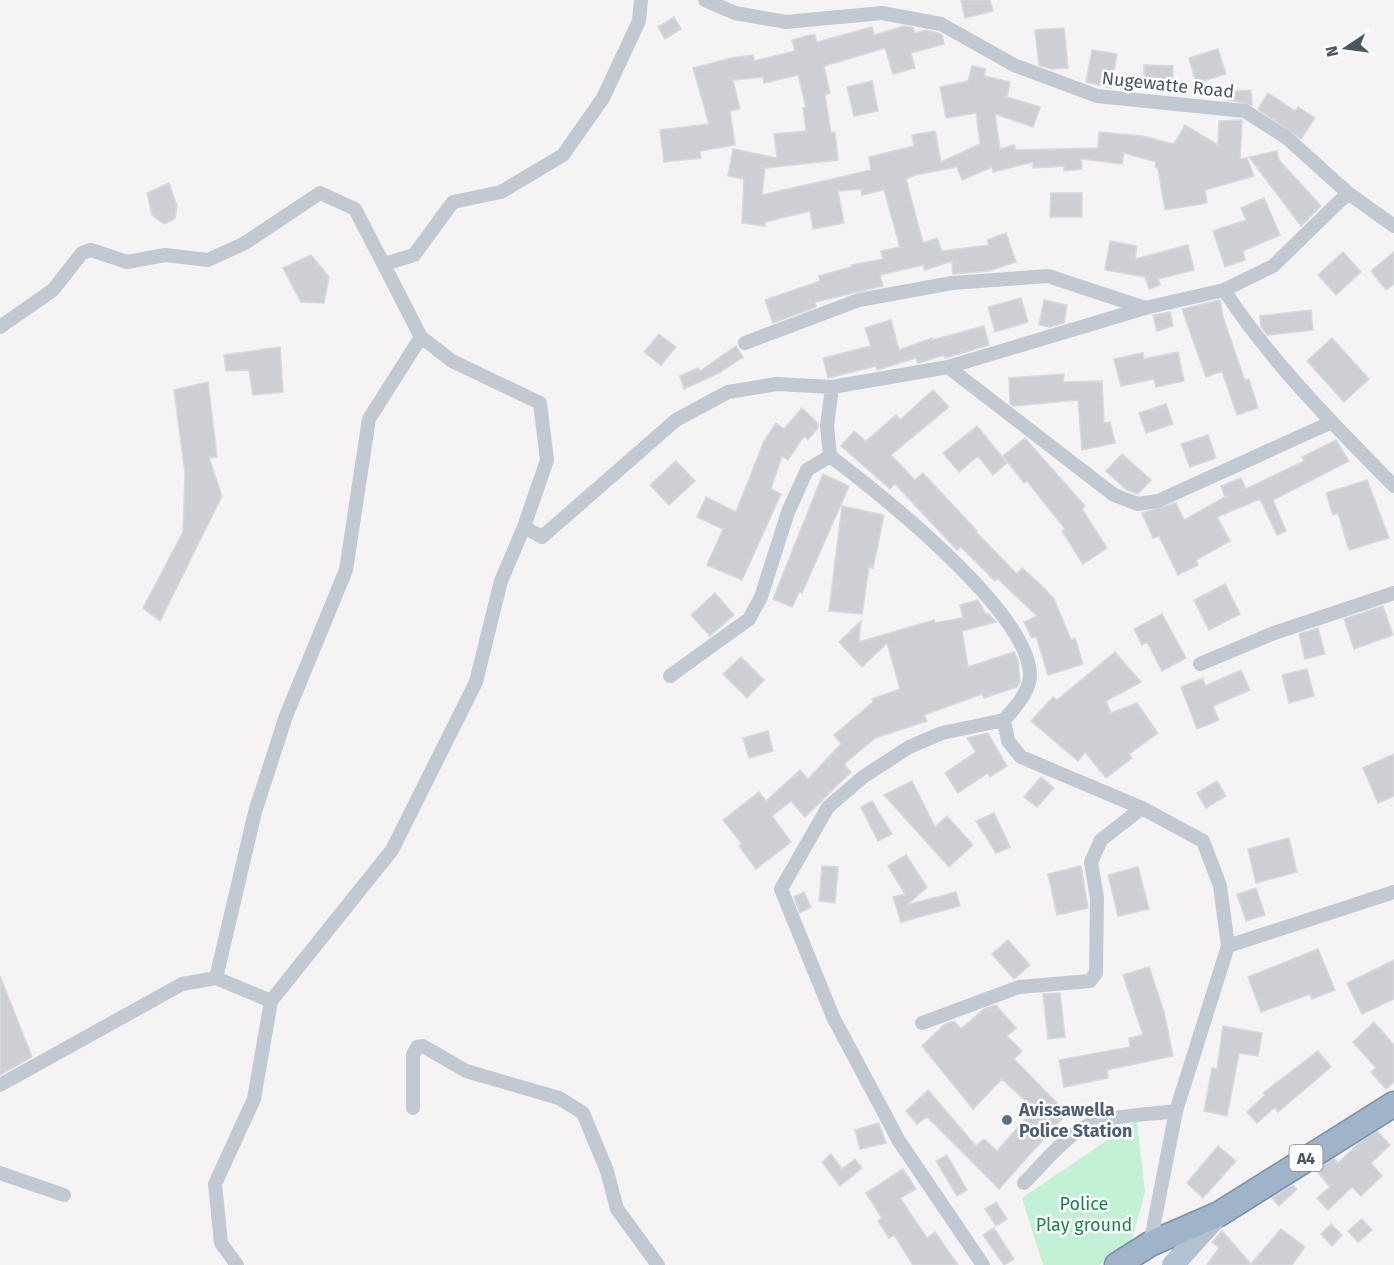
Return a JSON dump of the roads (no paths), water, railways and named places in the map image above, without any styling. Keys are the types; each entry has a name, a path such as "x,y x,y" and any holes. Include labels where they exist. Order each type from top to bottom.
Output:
{"highway":[{"name":"A4","path":"1117,1265 1150,1244 1219,1214 1394,1104"}],"main road":[{"path":"1173,1265 1219,1214"}],"street":[{"path":"389,263 414,255 453,202 501,192 563,155 603,98 639,21 641,0"},
{"name":"Nugewatte Road","path":"705,0 735,13 786,22 882,13 941,24 1014,65 1097,96 1245,111 1287,138 1348,193 1394,226"},
{"path":"0,327 53,291 82,253 91,250 127,262 165,255 208,260 245,243 320,193 355,209 389,263 421,337 452,361 540,403 547,460 524,527 501,581 476,682 392,850 272,1001 254,1099 215,1184 221,1243 237,1265"},
{"path":"524,527 542,537 676,420 729,392 777,384 832,387 948,367 1145,308 1224,290 1273,266 1348,193"},
{"path":"745,343 860,300 952,283 1048,276 1145,308"},
{"path":"1224,290 1246,324 1332,422 1394,486"},
{"path":"216,978 255,812 286,716 346,570 369,419 421,337"},
{"path":"948,367 1114,495 1138,504 1158,501 1332,422"},
{"path":"832,387 827,426 830,456 897,508 992,601 1012,626 1025,652 1029,681 1018,704 1004,720 942,734 909,747 863,777 828,807 781,889 844,1038 899,1140 983,1265"},
{"path":"670,676 749,619 761,597 788,512 807,470 830,456"},
{"path":"1200,664 1274,633 1394,593"},
{"path":"1004,720 1008,741 1021,757 1142,808 1203,841 1220,886 1228,946 1176,1111 1150,1244"},
{"path":"922,1023 1019,987 1090,981 1096,973 1097,898 1092,862 1101,840 1142,808"},
{"path":"1228,946 1394,892"},
{"path":"0,1085 182,984 216,978 272,1001"},
{"path":"413,1108 413,1055 417,1047 423,1046 466,1071 560,1098 584,1113 607,1171 617,1209 658,1265"},
{"path":"1024,1183 1080,1130 1101,1121 1176,1111"},
{"path":"0,1173 64,1196"}],"place":[{"name":"Avissawella Police Station","path":"1007,1120"}],"park label":[{"name":"Police Play ground","path":"1084,1214"}]}
